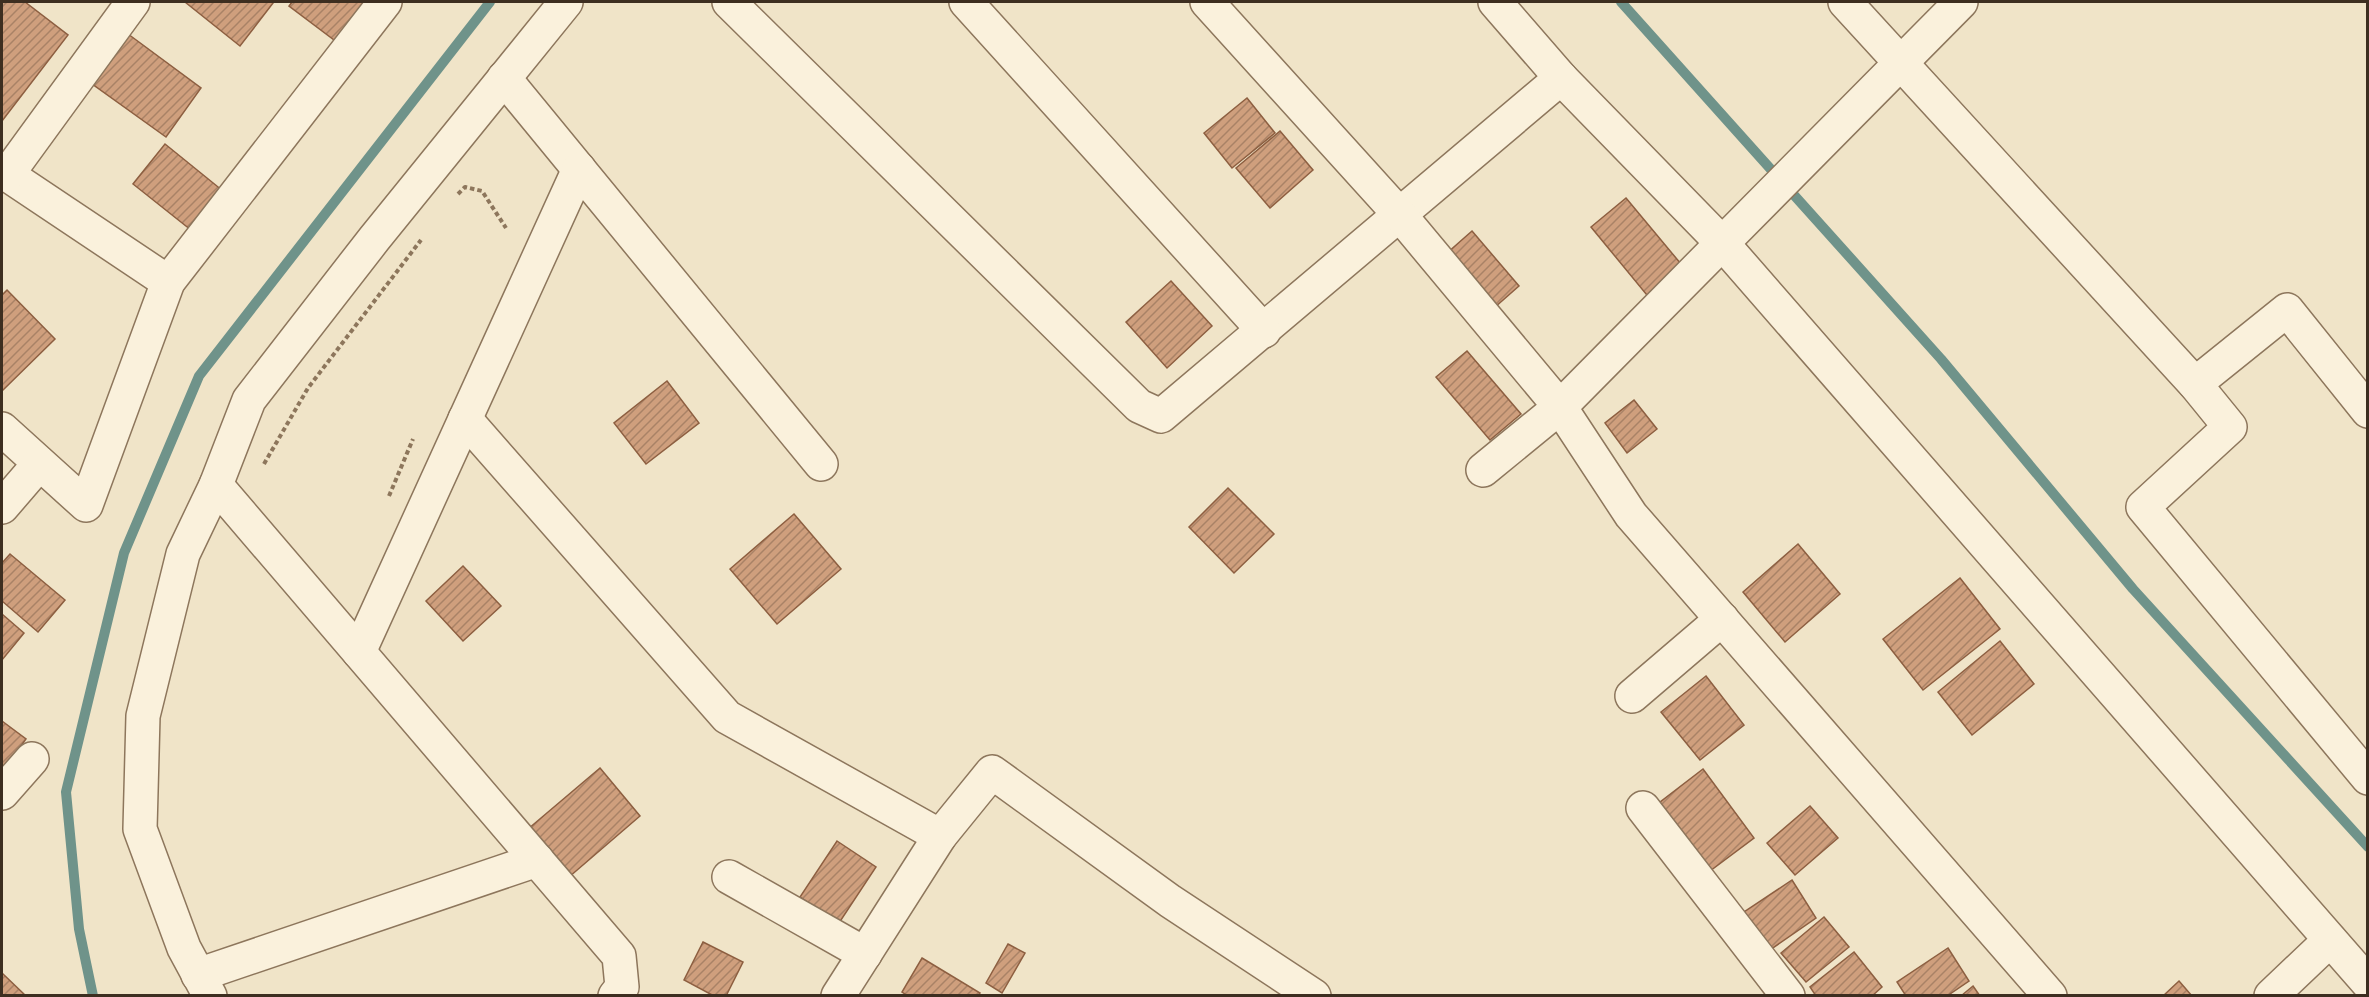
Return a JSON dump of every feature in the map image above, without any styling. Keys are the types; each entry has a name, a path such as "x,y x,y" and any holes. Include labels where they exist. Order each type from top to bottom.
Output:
{"street":[{"path":"2,429 86,505 168,282 385,2"},
{"path":"537,860 204,985 184,948 140,829 142,716 183,554 216,485 249,400 566,2"},
{"path":"729,2 1139,406 1161,416 1561,78"},
{"path":"966,2 1264,331"},
{"path":"1207,2 1400,215 1560,407 1631,515 2050,996"},
{"path":"1495,2 1561,78 1723,244 2367,983"},
{"path":"1845,2 2195,384 2230,427 2143,507 2367,778"},
{"path":"1483,470 1560,407 1961,2"},
{"path":"123,5 4,173 168,282"},
{"path":"504,78 821,464"},
{"path":"359,652 579,169"},
{"path":"2195,384 2287,310 2367,411"},
{"path":"465,419 727,717 940,836"},
{"path":"2,507 39,464"},
{"path":"216,485 619,956 622,987 615,996"},
{"path":"1632,696 1722,619"},
{"path":"2,793 32,759"},
{"path":"838,996 940,836 992,772 1170,901 1314,996"},
{"path":"1643,808 1788,996"},
{"path":"729,876 865,954"},
{"path":"2271,996 2330,940"}],"path":[{"path":"456,196 465,187 482,191 506,228"},
{"path":"240,513 258,473 308,388 427,232"}],"building":[{"path":"2,2 25,2 68,35 2,121"},
{"path":"185,2 272,2 273,3 240,46"},
{"path":"292,2 367,2 338,43 289,6"},
{"path":"124,31 201,88 166,137 88,81"},
{"path":"1247,98 1275,133 1232,168 1204,133"},
{"path":"1280,131 1313,170 1270,208 1236,168"},
{"path":"165,144 228,195 196,234 133,184"},
{"path":"1626,198 1686,270 1651,300 1591,227"},
{"path":"1472,231 1519,286 1494,308 1447,253"},
{"path":"1171,281 1212,326 1167,368 1126,322"},
{"path":"7,290 55,339 2,391 2,295"},
{"path":"1467,351 1521,414 1490,440 1436,377"},
{"path":"667,381 699,423 646,464 614,423"},
{"path":"1634,400 1657,429 1627,453 1605,423"},
{"path":"1228,488 1274,534 1234,573 1189,527"},
{"path":"794,514 841,569 777,624 730,569"},
{"path":"1798,544 1840,594 1785,642 1743,592"},
{"path":"10,554 65,600 38,632 2,601 2,563"},
{"path":"463,566 501,606 463,641 426,601"},
{"path":"1960,578 2000,629 1923,690 1883,639"},
{"path":"2,614 24,633 2,660"},
{"path":"2000,641 2034,684 1972,735 1938,692"},
{"path":"1706,676 1744,725 1700,760 1661,712"},
{"path":"2,721 26,739 3,771 2,770"},
{"path":"600,768 640,816 569,877 528,829"},
{"path":"1703,769 1754,838 1706,874 1655,806"},
{"path":"1810,806 1838,838 1795,875 1767,843"},
{"path":"837,841 876,867 839,923 800,897"},
{"path":"1792,880 1816,918 1767,952 1741,914"},
{"path":"1824,917 1849,947 1806,982 1781,953"},
{"path":"703,942 743,962 726,996 714,996 684,980"},
{"path":"1008,944 1025,953 1002,993 986,983"},
{"path":"1948,948 1969,981 1947,996 1906,996 1897,982"},
{"path":"1854,952 1882,987 1872,996 1816,996 1810,987"},
{"path":"922,958 980,993 978,996 908,996 902,992"},
{"path":"2,973 26,996 2,996"},
{"path":"2179,981 2192,996 2163,996"},
{"path":"1973,986 1980,996 1961,996"}],"waterway":[{"path":"93,996 79,929 66,792 124,553 199,376 490,2"},
{"path":"1621,2 1941,359 2133,589 2368,847"}]}
